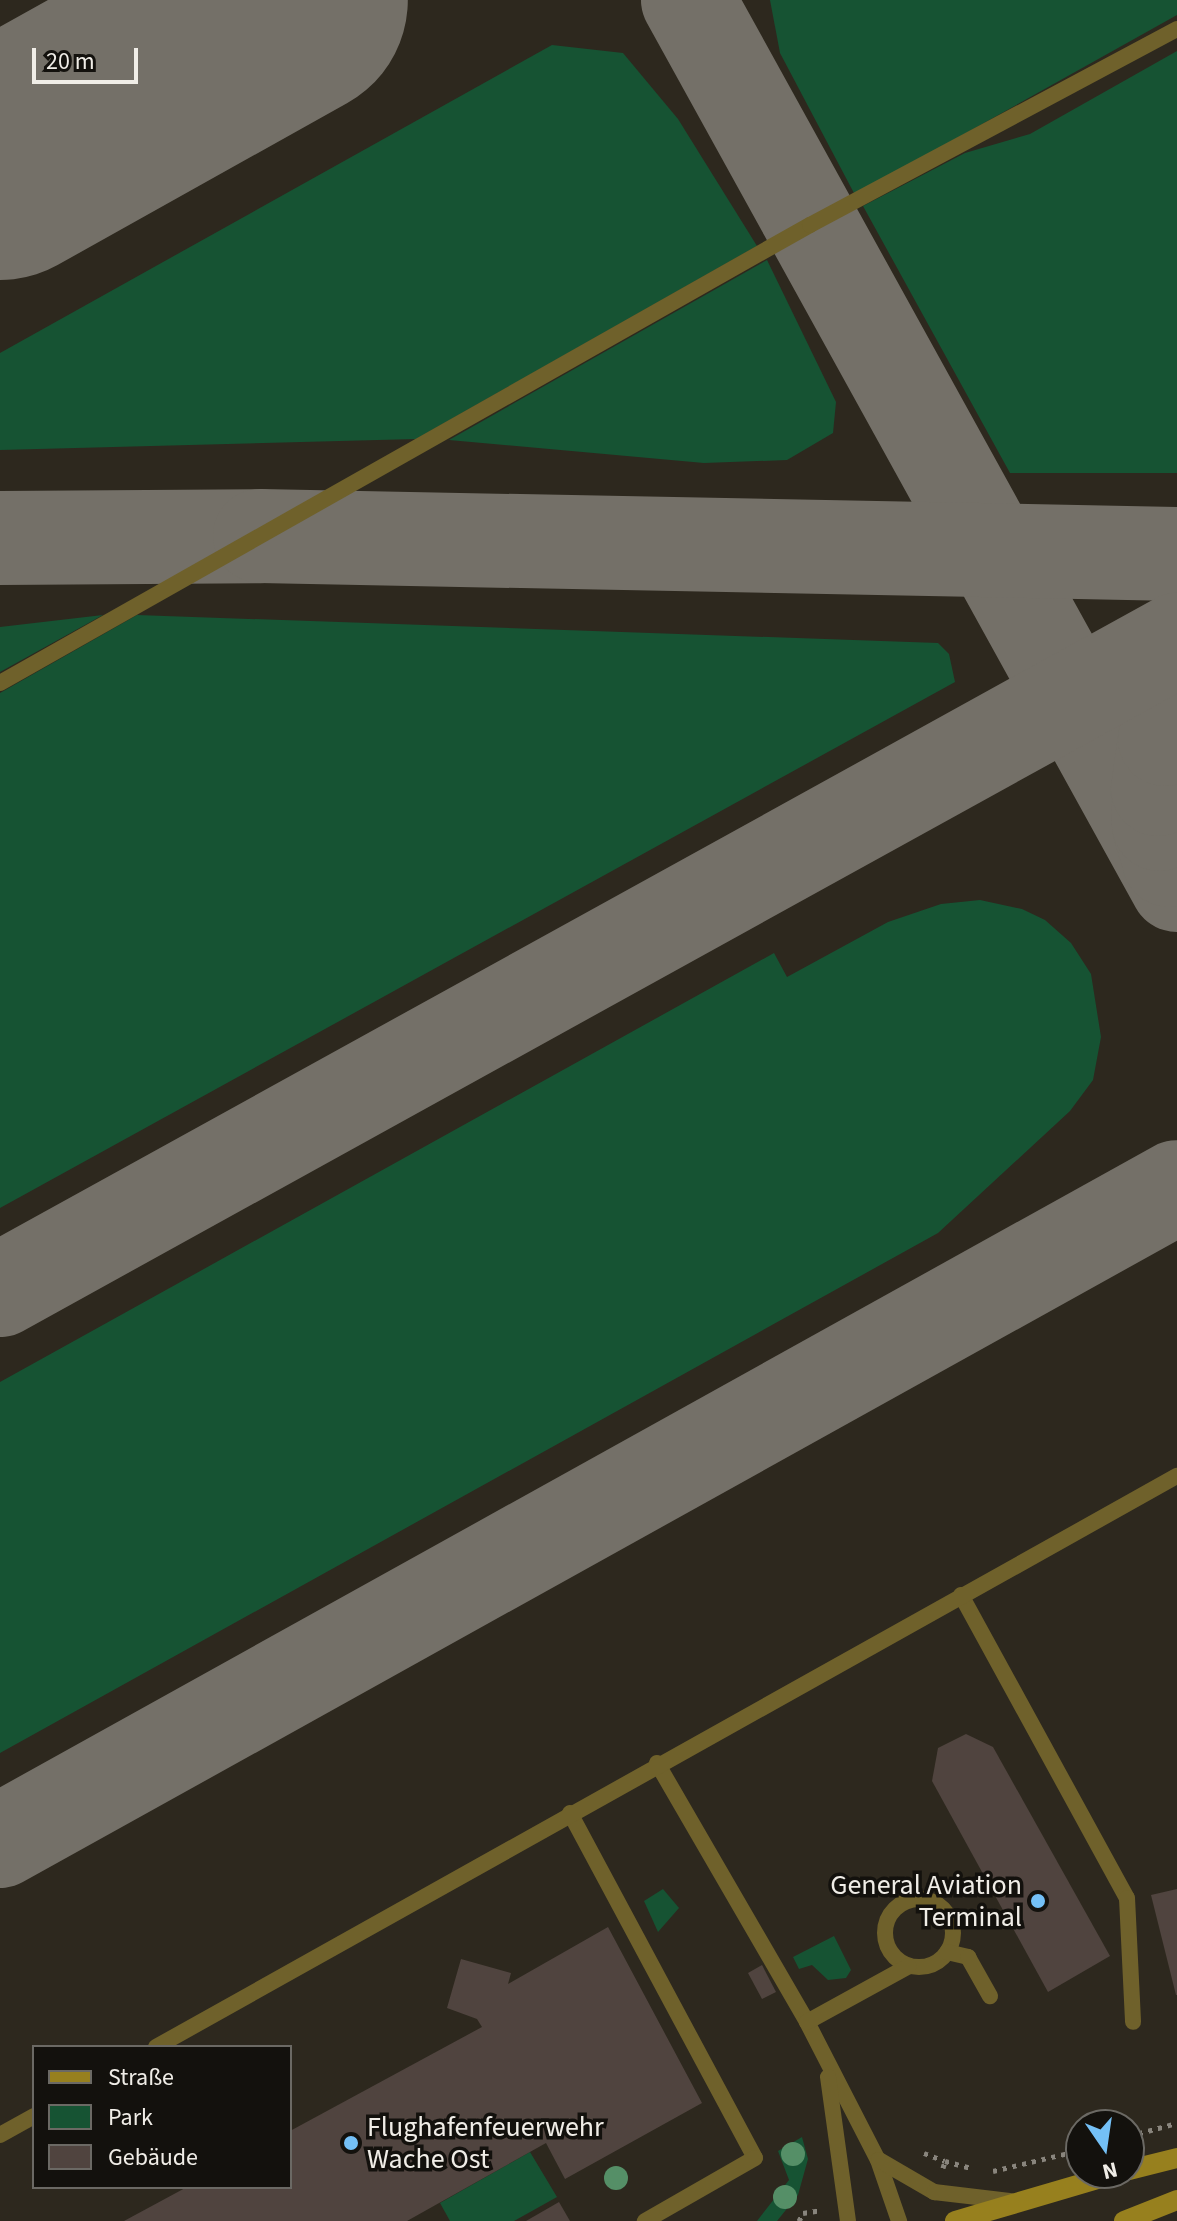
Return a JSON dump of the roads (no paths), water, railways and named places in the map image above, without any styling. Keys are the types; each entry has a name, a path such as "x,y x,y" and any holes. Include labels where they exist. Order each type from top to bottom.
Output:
{"main road":[{"path":"1145,2166 1177,2158"},
{"path":"955,2221 1065,2188"},
{"path":"1124,2221 1177,2200"}],"lane":[{"path":"0,683 810,225 1177,29"},
{"path":"160,2045 657,1763 1177,1476"},
{"path":"961,1595 1127,1898 1133,2022"},
{"path":"657,1763 807,2022 827,2067 878,2160 899,2221"},
{"path":"570,1813 755,2158 645,2221"},
{"path":"807,2022 909,1966 930,1965 947,1952 953,1930 943,1909 924,1899 903,1902 889,1916 884,1936 892,1955 909,1966"},
{"path":"947,1952 968,1957 990,1996"},
{"path":"827,2067 848,2221"},
{"path":"0,2135 32,2117"},
{"path":"878,2160 934,2192 1016,2202"}],"place":[{"name":"General Aviation Terminal","path":"1038,1901"},
{"name":"Flughafenfeuerwehr Wache Ost","path":"351,2143"}]}
